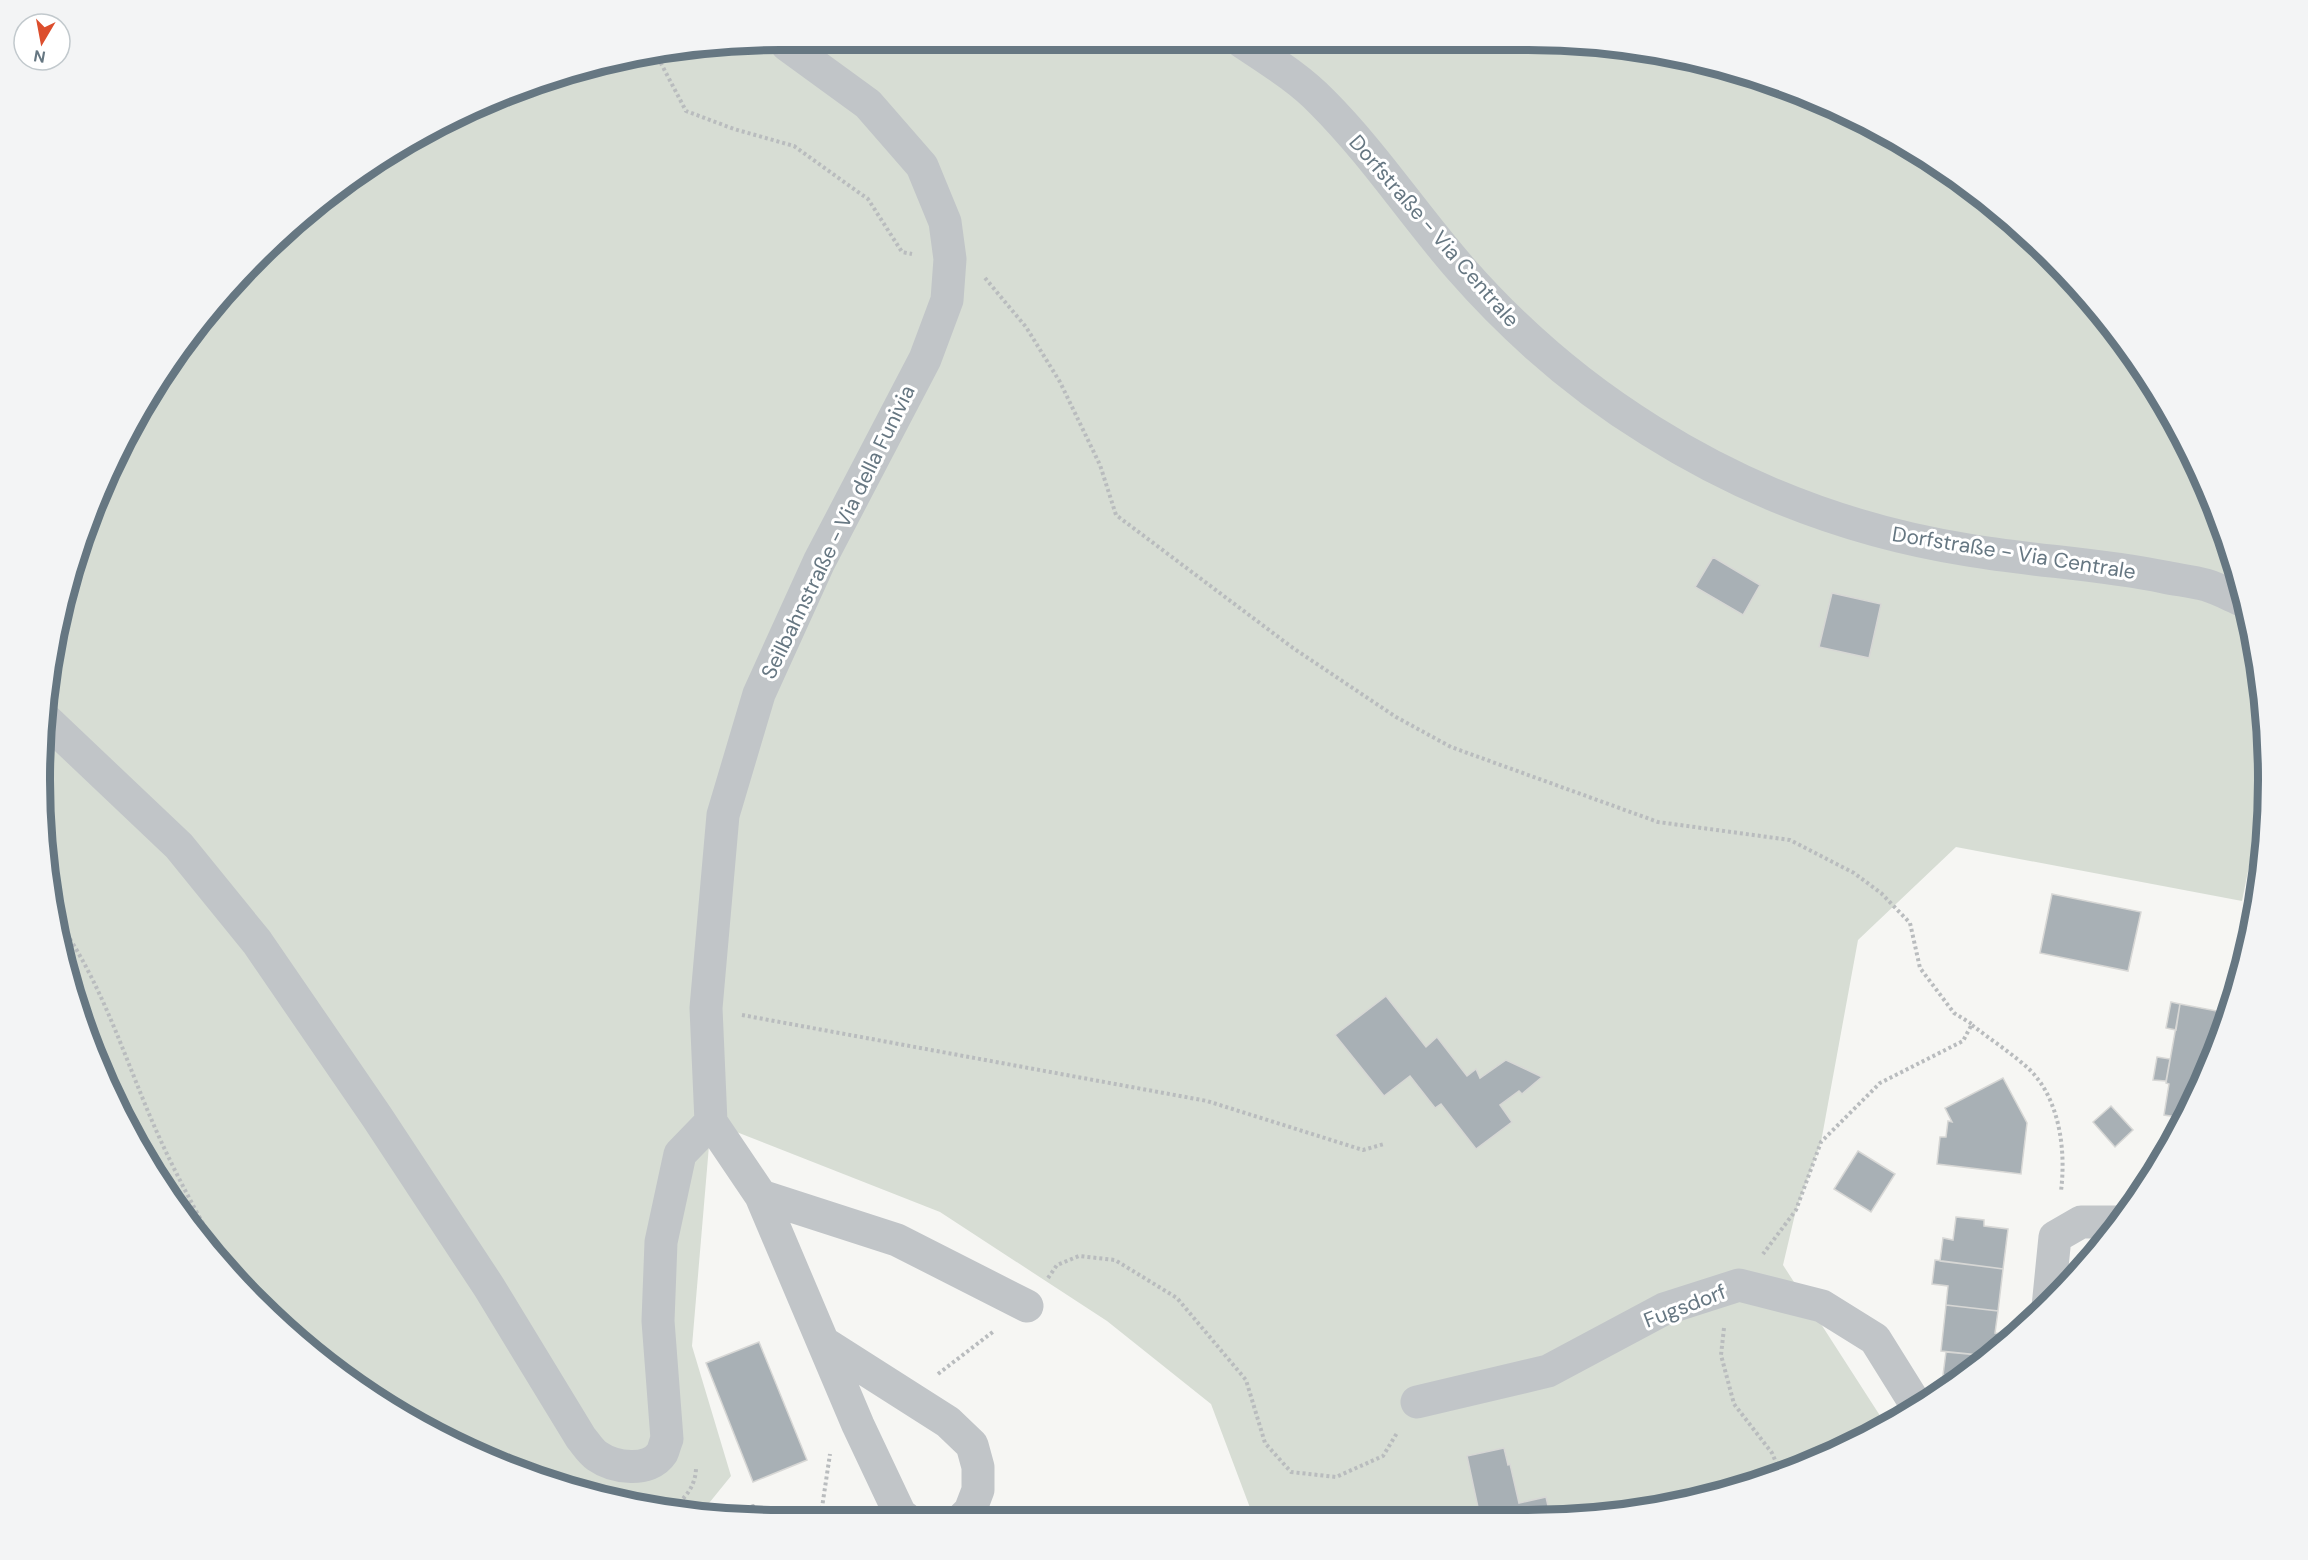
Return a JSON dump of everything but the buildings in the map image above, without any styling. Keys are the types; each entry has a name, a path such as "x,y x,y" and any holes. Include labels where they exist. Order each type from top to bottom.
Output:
{"street":[{"name":"Seilbahnstraße - Via della Funivia","path":"711,1122 706,1008 723,815 759,694 819,562 925,359 947,300 950,259 945,222 922,166 868,104 795,50"},
{"name":"Dorfstraße - Via Centrale","path":"1255,50 1285,70 1321,100 1460,268 1524,335 1586,386 1650,431 1728,476 1810,510 1895,537 1970,551 2139,572 2206,585 2235,597"},
{"path":"52,725 179,846 256,942 489,1287 581,1438 596,1456 615,1465 635,1467 652,1461 662,1453 667,1439 658,1321 661,1242 680,1154 711,1122 761,1196 849,1404 898,1510"},
{"path":"761,1196 897,1240 1027,1306"},
{"path":"2049,1292 2055,1237 2080,1222 2110,1222"},
{"name":"Fugsdorf","path":"1417,1402 1548,1371 1664,1309 1739,1285 1822,1306 1875,1339 1913,1400"},
{"path":"824,1343 948,1422 972,1445 978,1467 978,1490 970,1510"}],"path":[{"path":"659,60 686,111 734,129 794,146 868,199 903,252 950,259 979,272 1026,327 1060,382 1100,465 1116,515 1293,648 1396,717 1451,747 1658,822 1790,840 1854,873 1881,893 1910,923 1920,968 1954,1014 1972,1024 2031,1071 2052,1104 2062,1143 2062,1186 2055,1237"},
{"path":"66,933 115,1024 160,1139 214,1242"},
{"path":"706,1008 1207,1101 1363,1150 1384,1144"},
{"path":"1778,1466 1772,1453 1734,1404 1720,1355 1724,1326 1739,1285 1796,1210 1821,1142 1880,1083 1963,1041 1972,1024"},
{"path":"907,1397 1027,1306 1057,1265 1079,1256 1115,1260 1177,1298 1246,1380 1265,1443 1291,1472 1336,1478 1383,1456 1417,1402"},
{"path":"822,1510 833,1428 849,1404"}],"shaded area":[{"path":"780,50 1576,51 1623,56 1717,74 1808,105 1851,125 1893,147 1973,200 2045,263 2077,298 2108,335 2161,415 2203,500 2220,545 2234,591 2252,685 2257,732 2257,826 2242,901 1956,847 1858,940 1821,1142 1796,1210 1783,1265 1882,1419 1808,1455 1763,1472 1717,1486 1623,1504 1576,1509 1528,1510 1251,1510 1211,1404 1107,1321 940,1212 711,1122 692,1346 731,1476 706,1506 637,1496 591,1486 500,1455 457,1435 415,1413 335,1360 263,1297 200,1225 147,1145 105,1060 88,1015 74,969 64,923 51,828 51,732 56,685 74,591 105,500 147,415 200,335 263,263 298,231 335,200 415,147 500,105 591,74 685,56 732,51"}]}
